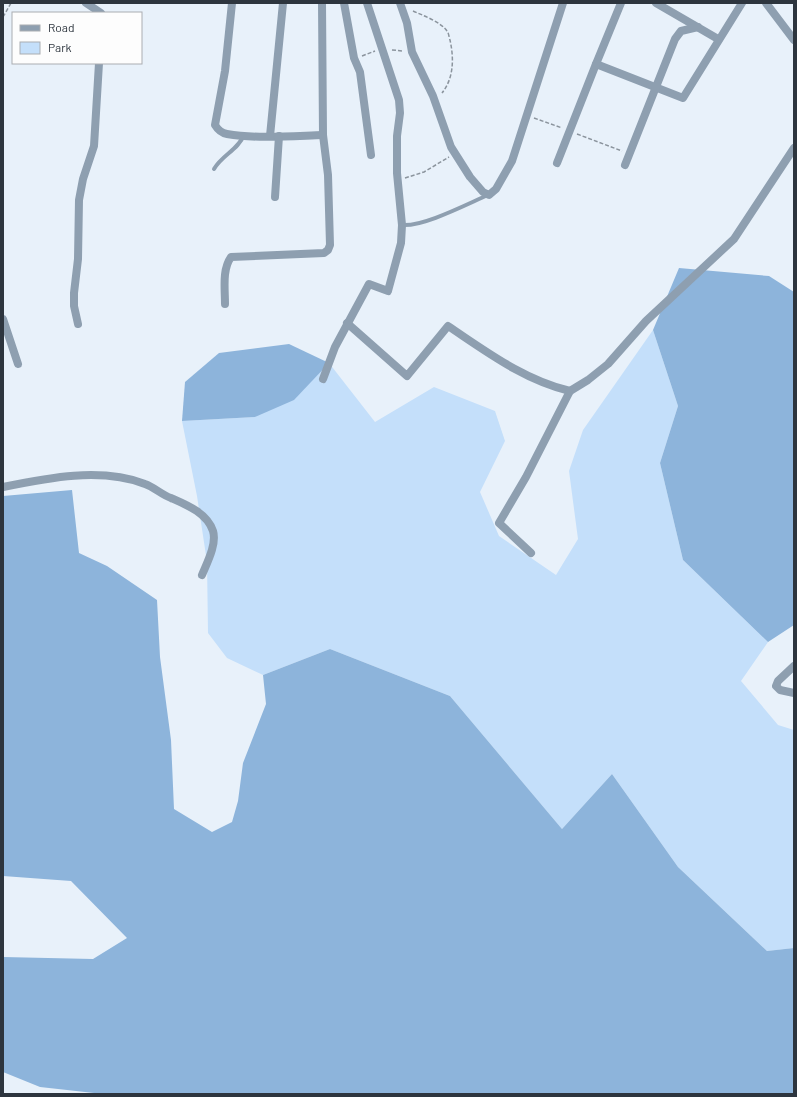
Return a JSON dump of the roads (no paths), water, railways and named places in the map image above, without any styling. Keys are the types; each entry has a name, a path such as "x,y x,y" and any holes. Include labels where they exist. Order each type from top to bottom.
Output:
{"street":[{"path":"86,3 100,12"},
{"path":"232,3 225,71 215,125 218,130 226,134 244,135 323,135"},
{"path":"270,136 283,3"},
{"path":"225,304 224,278 226,264 231,257 324,253 328,250 330,245 328,175 323,135 322,3"},
{"path":"344,3 354,58 360,72 371,155"},
{"path":"323,378 328,362 347,323 370,284 388,291 401,243 402,225 398,180 397,136 400,113 399,100 367,3"},
{"path":"401,4 412,52 420,65 455,153 470,177 482,192 489,195 496,189 512,161 563,3"},
{"path":"557,163 621,3"},
{"path":"656,3 718,39"},
{"path":"596,64 683,98 718,39 742,3"},
{"path":"766,3 794,40"},
{"path":"625,165 675,39 681,31 698,27"},
{"path":"78,324 74,306 74,293 78,259 79,200 83,179 94,146 99,64"},
{"path":"275,197 279,136"},
{"path":"531,553 499,523 526,477 570,391 588,380 608,364 646,321 734,239 794,148"},
{"path":"3,319 18,364"},
{"path":"347,323 407,376 448,326 504,364 531,378 570,391"},
{"path":"3,486 46,480 101,476 122,478 145,484 165,496 195,509 207,520 213,532 213,545 202,575"},
{"path":"794,666 778,681 776,686 780,690 794,693"}],"lane":[{"path":"214,168 220,159 241,144 244,135"},
{"path":"402,225 424,221 489,195"}]}
